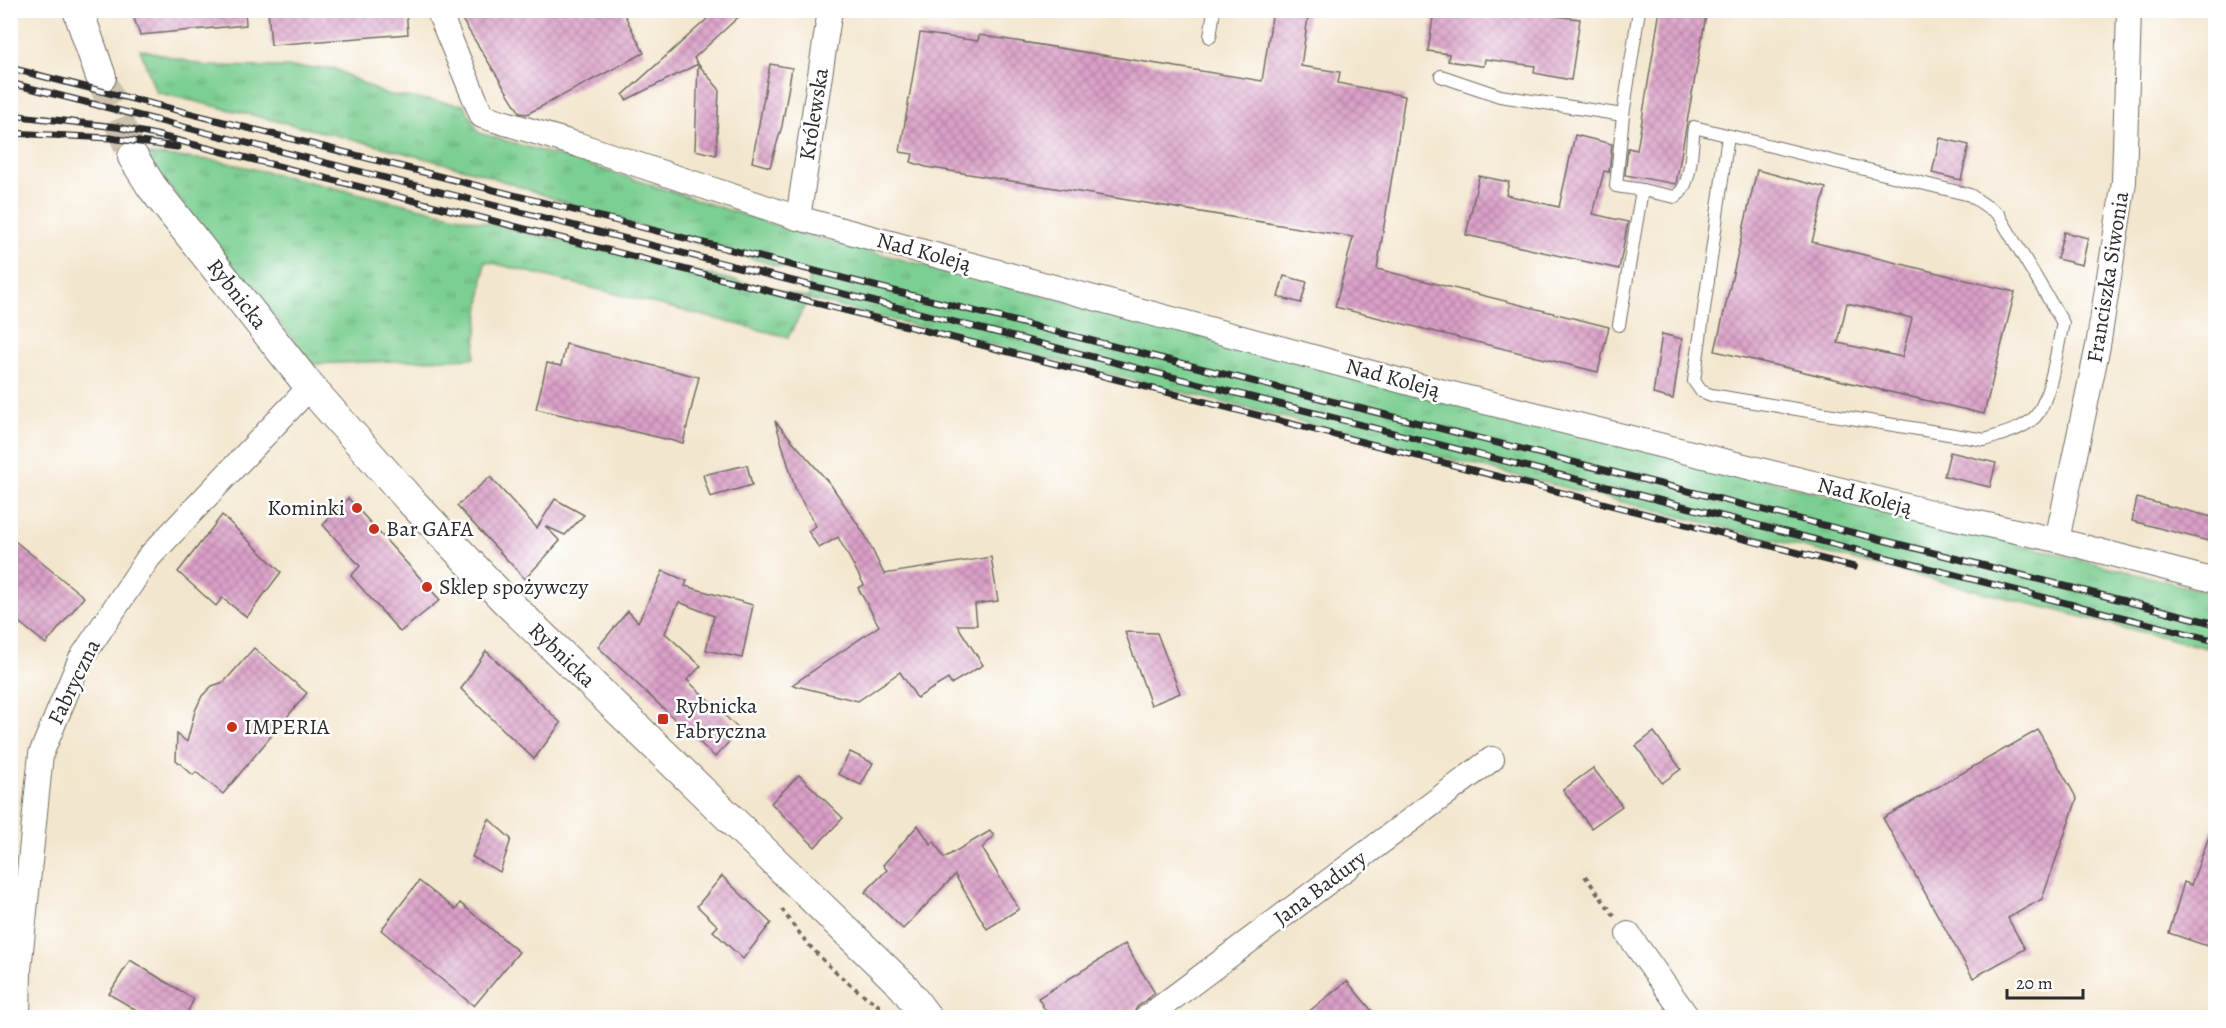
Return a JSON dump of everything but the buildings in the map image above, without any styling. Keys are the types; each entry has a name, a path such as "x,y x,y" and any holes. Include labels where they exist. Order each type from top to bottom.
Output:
{"street":[{"path":"78,10 101,77"},
{"name":"Nad Koleją","path":"438,10 482,116 579,145 798,218 1424,387 1951,518 2057,540 2216,581"},
{"name":"Królewska","path":"798,218 830,10"},
{"name":"Franciszka Siwonia","path":"2057,540 2098,346 2124,182 2129,10"},
{"name":"Rybnicka","path":"133,157 152,187 310,387 409,499 503,598 904,987 927,1017"},
{"name":"Fabryczna","path":"18,1017 19,970 41,754 80,660 149,557 310,387"},
{"name":"Jana Badury","path":"1146,1017 1492,759"},
{"path":"1628,934 1688,1017"}],"lane":[{"path":"1210,37 1214,10"},
{"path":"1639,10 1623,115 1616,186 1675,197 1680,194 1685,184 1694,127 1970,195 1998,214 2063,323 2044,400 2035,416 2018,429 1984,440 1711,395 1701,391 1694,381 1728,136"},
{"path":"1441,76 1500,96 1623,115"},
{"path":"1618,325 1642,190"}],"path":[{"path":"1585,876 1628,934"},
{"path":"779,904 822,962 846,983 887,1011"}],"green space":[{"path":"140,49 206,66 333,68 384,94 464,105 479,133 583,163 809,236 2215,594 2215,650 809,299 788,337 485,261 474,358 313,364 143,154 219,161 809,298 809,275 592,212 480,173 360,141 156,92"}],"tunnel":[{"path":"101,77 133,157"}],"railway":[{"path":"10,68 2216,624"},
{"path":"10,83 2216,641"},
{"path":"10,115 117,127 156,135 1854,567"},
{"path":"10,133 110,138 177,147"}],"place":[{"name":"Kominki","path":"357,508"},
{"name":"Bar GAFA","path":"374,529"},
{"name":"Sklep spożywczy","path":"427,587"},
{"name":"Rybnicka Fabryczna","path":"663,719"},
{"name":"IMPERIA","path":"232,727"}]}
